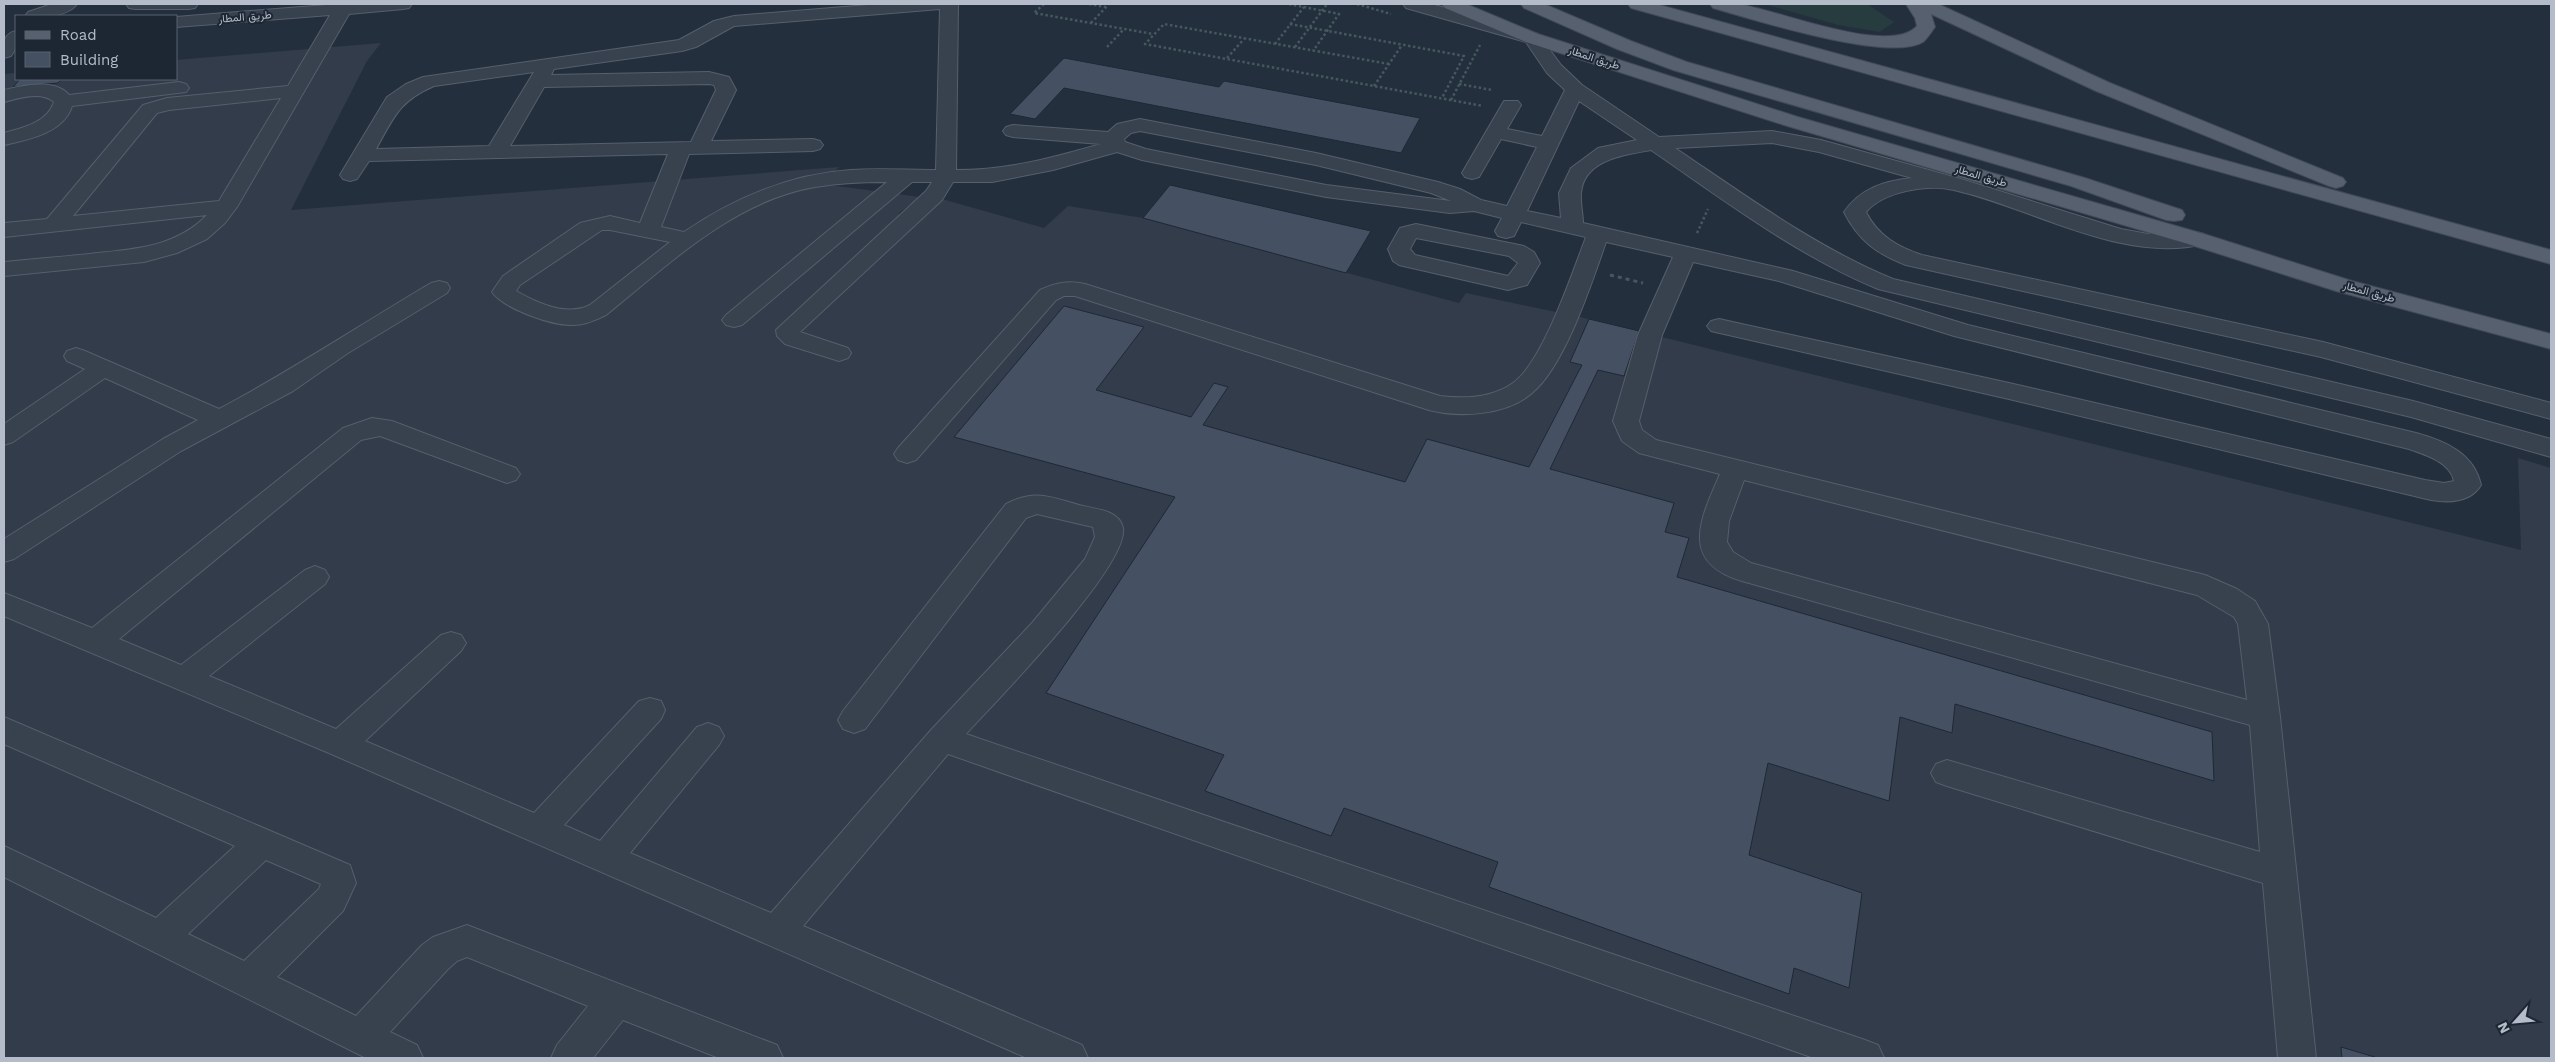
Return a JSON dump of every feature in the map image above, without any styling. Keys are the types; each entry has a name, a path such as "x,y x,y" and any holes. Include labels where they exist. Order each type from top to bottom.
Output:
{"main road":[{"path":"1451,4 1532,38"},
{"path":"1488,4 1532,38"},
{"path":"1530,4 1616,42 1680,66 2078,182 2542,340"},
{"path":"1637,4 2551,257"},
{"path":"1719,4 1849,38 1883,43 1912,40 1921,35 1926,28 1925,20 1915,4"},
{"path":"1924,4 2103,87 2306,169 2365,196 2392,212"},
{"name":"طريق المطار","path":"1532,38 1791,121 2196,239 2344,286 2542,340"}],"street":[{"path":"36,15 68,4"},
{"path":"135,4 189,4"},
{"path":"207,20 221,4"},
{"name":"طريق المطار","path":"178,22 403,4"},
{"path":"350,175 394,101 413,88 446,78 682,45 698,40 718,25 734,21 942,4"},
{"path":"839,353 792,339 789,336 788,330 934,195 946,176 949,4"},
{"name":"طريق المطار","path":"1412,4 1532,38"},
{"path":"4,269 164,251 201,236 212,226 226,207 343,9"},
{"path":"4,52 15,36"},
{"path":"1532,38 1554,69 1575,88 1726,192 1824,254 1849,269 1886,284 2403,407 2480,426 2551,448"},
{"path":"496,152 547,64"},
{"path":"538,81 709,78 722,82 726,90 689,148 648,231"},
{"path":"4,139 30,131 47,122 59,113 63,100 82,89 92,80"},
{"path":"4,96 38,91 49,92 63,100 299,83"},
{"path":"54,225 150,109 167,104 299,83"},
{"path":"1499,248 1575,88"},
{"path":"1472,173 1509,108"},
{"path":"1115,143 1117,132 1127,127 1140,125 1316,159 1453,193 1474,205 1514,215 1786,276 1962,331 2416,442 2437,449 2458,462 2467,474 2468,485 2459,492 2441,493 2010,390 1720,326"},
{"path":"1013,131 1115,143 1151,156 1350,194 1450,207 1474,205"},
{"path":"1495,132 1548,143"},
{"path":"1574,228 1570,193 1578,172 1605,152 1656,144 1725,138 1772,137 1821,146 1954,183 2134,239 2164,241 2196,239"},
{"path":"687,239 610,224 593,226 511,281 504,292 514,300 563,317 580,318 598,310 687,239 739,205 788,186 828,178 992,176 1072,160 1115,143"},
{"path":"362,155 814,145"},
{"path":"1350,194 1366,171"},
{"path":"734,320 907,176"},
{"path":"1954,183 1896,185 1863,200 1855,212 1861,228 1879,244 1902,257 1926,264 2323,350 2551,412"},
{"path":"4,230 226,207"},
{"path":"1416,231 1499,248 1522,254 1528,260 1529,263 1519,280 1502,282 1407,260 1399,253 1406,236 1416,231"},
{"path":"908,454 1048,295 1060,289 1077,289 1438,404 1458,406 1481,404 1504,398 1525,388 1538,373 1576,294 1598,234"},
{"path":"1686,253 1650,335 1626,420 1628,428 1637,441 1648,446 2205,586 2227,596 2244,609 2253,624 2265,717 2278,872 2297,1058"},
{"path":"4,552 164,450 218,419 284,385 339,348 439,288"},
{"path":"76,356 218,419"},
{"path":"4,436 104,368"},
{"path":"95,642 352,434 361,430 383,427 507,474"},
{"path":"1735,468 1711,533 1714,548 1726,561 1742,571 2265,717"},
{"path":"776,932 942,739 1042,631 1096,565 1110,537 1106,523 1037,504 1029,504 1016,510 854,720"},
{"path":"184,679 314,577"},
{"path":"4,604 540,829 1069,1058"},
{"path":"340,744 451,643"},
{"path":"540,829 650,710"},
{"path":"4,730 338,876 339,883 331,900 248,981"},
{"path":"606,858 708,736"},
{"path":"942,739 1865,1058"},
{"path":"1947,773 2278,872"},
{"path":"159,938 262,842"},
{"path":"4,861 404,1058"},
{"path":"361,1037 435,957 457,943 467,942 758,1057"},
{"path":"570,1058 616,1000"}],"path":[{"path":"1044,4 1034,13 1154,34"},
{"path":"1089,4 1106,7"},
{"path":"1091,23 1110,4"},
{"path":"1289,4 1340,14 1313,51"},
{"path":"1295,47 1327,4"},
{"path":"1275,44 1304,7"},
{"path":"1389,64 1164,24 1145,44 1451,100 1509,108"},
{"path":"1290,24 1464,56 1442,98"},
{"path":"1451,100 1491,26"},
{"path":"1107,47 1124,29"},
{"path":"1226,58 1244,38"},
{"path":"1374,86 1402,44"},
{"path":"1686,253 1712,201 1726,192"},
{"path":"1585,269 1670,289"}],"shaded area":[{"path":"381,43 367,61 291,210 839,167 822,184 920,197 898,214 917,220 942,199 1044,228 1068,206 1143,218 1459,303 1466,293 1589,319 2521,550 2518,458 2551,468 2551,1058 4,1058 4,74 15,73 15,80 19,80 14,87 58,83 61,80 178,80 178,60"}],"green space":[{"path":"1764,4 1867,4 1894,22 1880,32 1838,25"}],"building":[{"path":"1064,58 1219,87 1224,81 1420,118 1401,153 1064,88 1035,119 1010,114"},
{"path":"19,80 61,80 58,83 13,87"},
{"path":"1170,185 1371,231 1346,273 1143,218"},
{"path":"1064,306 1144,327 1096,390 1191,417 1214,383 1228,387 1203,425 1405,482 1427,439 1529,467 1582,365 1570,362 1589,319 1639,331 1624,376 1598,370 1550,469 1674,503 1665,532 1689,538 1677,577 2212,732 2214,781 1955,704 1952,733 1900,717 1889,801 1768,763 1749,855 1862,893 1849,988 1794,968 1789,994 1489,887 1498,862 1344,808 1331,836 1205,791 1224,755 1046,693 1175,497 954,437"},
{"path":"2341,1047 2378,1058 2342,1058"}]}
